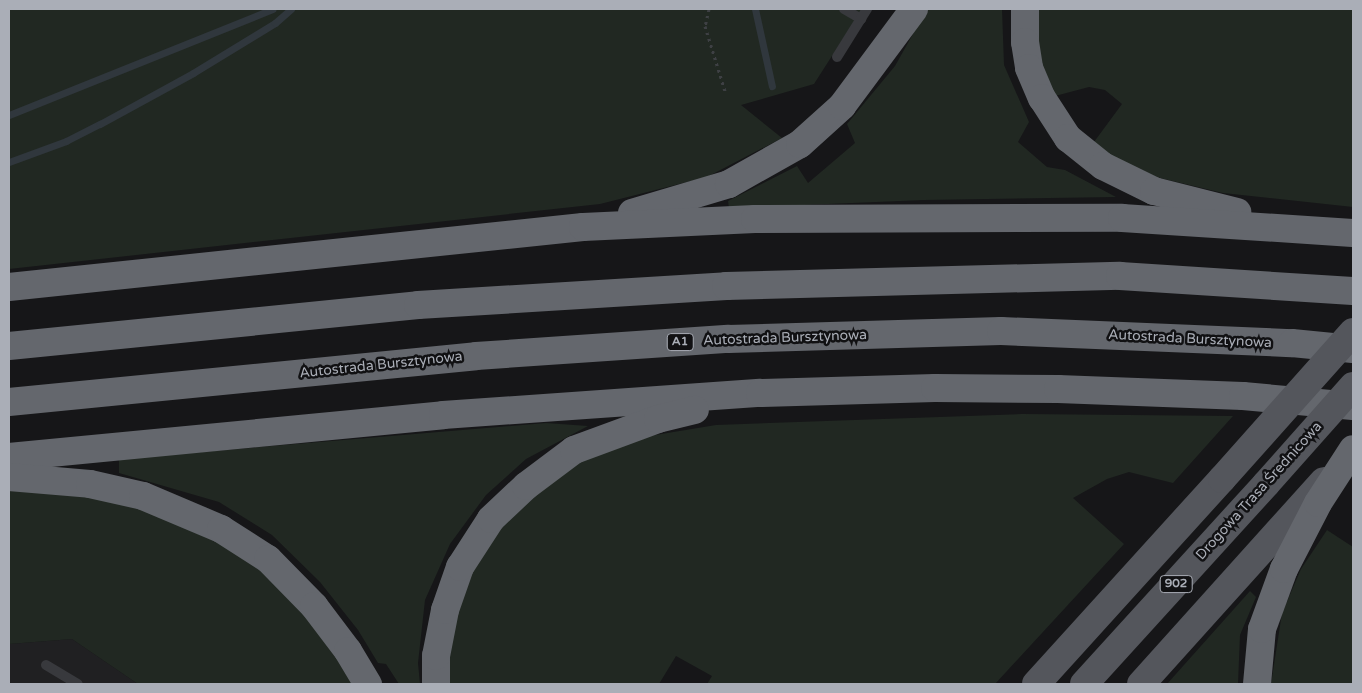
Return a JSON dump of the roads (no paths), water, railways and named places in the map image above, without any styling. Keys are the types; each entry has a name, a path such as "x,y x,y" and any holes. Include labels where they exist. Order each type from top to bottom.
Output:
{"highway":[{"path":"583,227 692,197 771,163 800,144 842,106 914,9"},
{"path":"1025,9 1025,42 1029,68 1042,98 1068,138 1087,156 1154,191 1302,228"},
{"path":"9,287 583,227 755,219 1122,218 1353,232"},
{"path":"9,346 418,305 726,286 1120,276 1353,291"},
{"name":"Autostrada Bursztynowa","path":"9,402 476,356 774,338 1001,331 1244,341 1353,350"},
{"path":"9,457 443,415 760,393 935,388 1058,389 1243,396 1353,406"},
{"path":"436,684 436,656 444,610 460,567 491,519 526,486 574,450 658,419 760,393"},
{"path":"1257,684 1262,629 1284,569 1317,497 1353,448"},
{"path":"9,477 90,484 144,496 221,529 268,559 314,606 348,651 368,684"}],"main road":[{"path":"1036,684 1353,332"},
{"name":"Drogowa Trasa Średnicowa","path":"1084,684 1353,386"},
{"path":"1141,684 1317,497"}],"lane":[{"path":"844,9 861,18"},
{"path":"837,57 867,9"},
{"path":"46,665 78,684"}],"waterway":[{"path":"9,115 273,9"},
{"path":"9,162 66,141 100,124 193,73 275,23 291,9"},
{"path":"755,9 772,86"}]}
